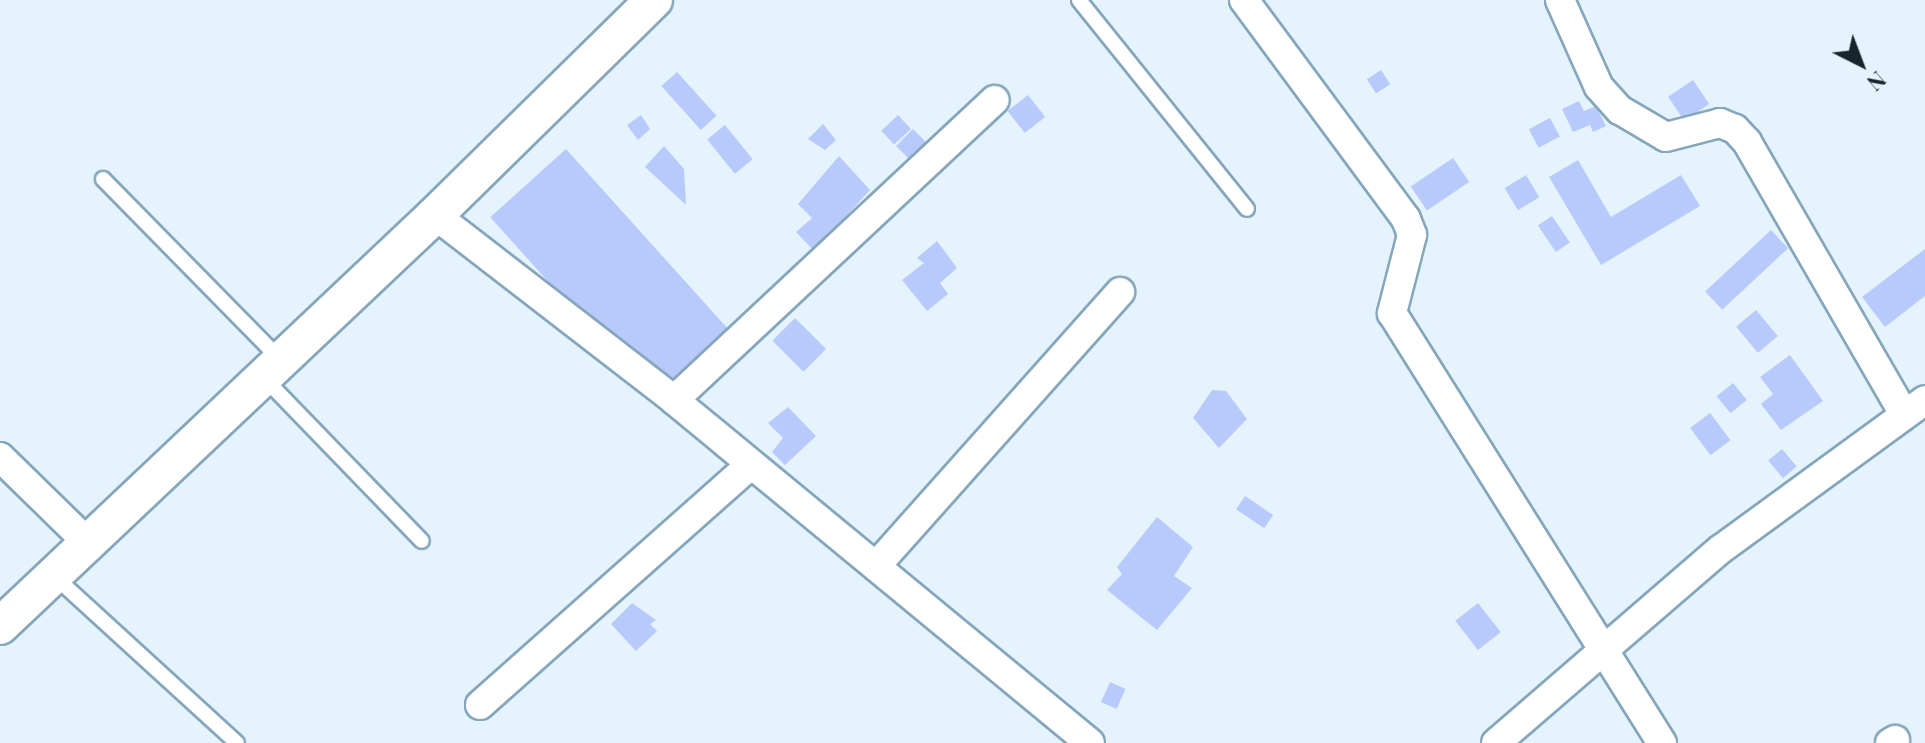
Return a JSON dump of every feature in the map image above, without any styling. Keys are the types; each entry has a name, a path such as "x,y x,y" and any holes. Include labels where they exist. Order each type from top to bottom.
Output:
{"street":[{"path":"0,626 435,215 654,0"},
{"path":"1244,0 1406,219 1412,235 1392,313 1662,743"},
{"path":"1496,743 1721,549 1915,407 1747,142 1720,123 1666,137 1620,110 1599,87 1560,0"},
{"path":"674,400 995,100"},
{"path":"435,215 674,400 749,466 876,566 1090,743"},
{"path":"876,566 1120,292"},
{"path":"0,457 88,543"},
{"path":"480,705 749,466"}],"lane":[{"path":"1079,0 1247,209"},
{"path":"103,179 422,541"},
{"path":"53,575 237,743"}],"building":[{"path":"1381,70 1390,84 1376,94 1367,79"},
{"path":"677,72 716,116 701,130 661,86"},
{"path":"1693,80 1709,104 1684,121 1668,97"},
{"path":"1028,95 1045,117 1025,133 1008,111"},
{"path":"1579,101 1584,111 1596,106 1606,126 1593,132 1590,125 1573,132 1562,109"},
{"path":"641,115 650,129 638,140 627,125"},
{"path":"898,115 911,129 894,145 881,131"},
{"path":"1550,118 1560,137 1539,148 1529,129"},
{"path":"823,124 836,140 825,150 808,139"},
{"path":"725,125 753,159 735,174 707,139"},
{"path":"913,129 930,146 913,163 896,146"},
{"path":"664,146 684,169 686,205 645,167"},
{"path":"566,149 736,338 660,406 490,217"},
{"path":"839,156 870,190 814,251 796,232 812,218 798,204"},
{"path":"1453,158 1469,182 1427,211 1411,187"},
{"path":"1578,160 1611,217 1681,175 1700,206 1601,265 1549,177"},
{"path":"1526,175 1539,197 1518,210 1505,188"},
{"path":"1552,216 1570,243 1556,252 1538,226"},
{"path":"1771,230 1788,248 1722,310 1705,291"},
{"path":"937,241 957,268 940,283 948,294 927,311 902,280 924,263 917,258"},
{"path":"1925,249 1925,296 1885,327 1862,297"},
{"path":"1756,310 1778,336 1758,353 1736,327"},
{"path":"795,318 826,349 803,372 772,341"},
{"path":"1790,355 1823,401 1781,430 1761,404 1773,394 1760,377"},
{"path":"1733,383 1747,400 1731,413 1717,396"},
{"path":"1212,390 1226,391 1247,419 1219,448 1193,418"},
{"path":"788,407 816,436 785,465 772,452 783,438 768,423"},
{"path":"1710,413 1730,440 1710,455 1690,428"},
{"path":"1782,449 1797,467 1783,478 1768,461"},
{"path":"1245,496 1273,515 1264,528 1236,509"},
{"path":"1157,517 1193,547 1174,576 1192,588 1157,630 1107,590 1122,574 1117,567"},
{"path":"632,603 656,620 650,624 657,631 636,651 611,624"},
{"path":"1478,603 1501,632 1478,650 1455,621"},
{"path":"1110,682 1126,689 1117,709 1101,702"}]}
